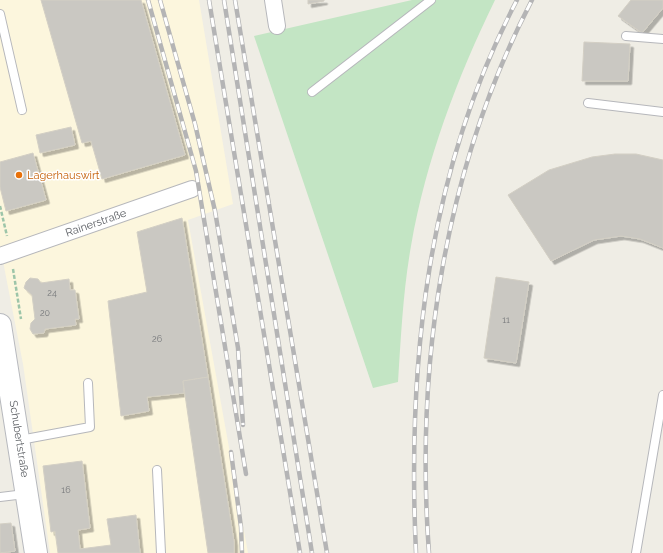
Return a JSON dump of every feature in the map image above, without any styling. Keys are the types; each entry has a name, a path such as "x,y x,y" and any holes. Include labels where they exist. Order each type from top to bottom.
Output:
{"street":[{"path":"273,0 277,26"},
{"name":"Rainerstraße","path":"5,255 192,189"},
{"name":"Schubertstraße","path":"0,325 28,494 36,553"}],"lane":[{"path":"312,92 431,0"},
{"path":"0,14 22,110"},
{"path":"626,36 663,39"},
{"path":"588,103 663,112"},
{"path":"19,440 90,427 88,382"},
{"path":"636,553 663,395"},
{"path":"157,470 161,553"},
{"path":"0,497 28,494"}],"path":[{"path":"0,206 5,255"}],"shaded area":[{"path":"0,0 199,0 233,204 188,220 248,553 50,553 23,364 0,246"}],"green space":[{"path":"412,0 495,0 468,59 444,120 425,182 417,214 408,263 398,382 373,388 254,36"}],"building":[{"path":"41,0 141,0 185,155 102,179 91,141 82,143"},
{"path":"308,0 324,0 324,1 308,4"},
{"path":"631,0 663,0 663,8 642,33 618,16"},
{"path":"584,42 630,44 628,81 582,81"},
{"path":"71,127 75,145 40,153 36,135"},
{"name":"Lagerhauswirt","path":"33,153 46,200 6,211 0,187 0,162"},
{"path":"615,154 636,154 663,160 663,248 640,239 621,236 594,240 551,261 508,195 549,170 592,157"},
{"path":"182,218 208,377 183,381 184,393 147,397 149,411 121,416 108,301 147,292 137,232"},
{"path":"496,277 529,282 516,363 484,358"},
{"path":"30,278 38,279 41,283 69,279 70,290 75,290 79,319 75,319 76,325 45,329 44,333 33,334 30,329 31,323 35,319 32,295 24,288 26,282"},
{"path":"208,377 234,542 234,553 208,553 183,381"},
{"path":"82,461 90,528 78,530 80,549 111,545 107,519 136,515 140,553 58,553 55,531 51,532 43,466"},
{"path":"11,523 15,551 0,553 0,524"}],"railway":[{"path":"148,0 196,171 246,474"},
{"path":"160,0 195,124 215,211 238,348 243,425"},
{"path":"209,0 300,553"},
{"path":"224,0 312,553"},
{"path":"235,0 327,553"},
{"path":"416,553 414,482 415,410 420,340 429,269 443,200 462,132 486,65 517,0"},
{"path":"429,553 426,482 427,411 432,340 442,269 457,199 477,131 502,65 532,0"},
{"path":"231,452 241,527 242,553"}],"place":[{"name":"Lagerhauswirt","path":"19,175"}]}
